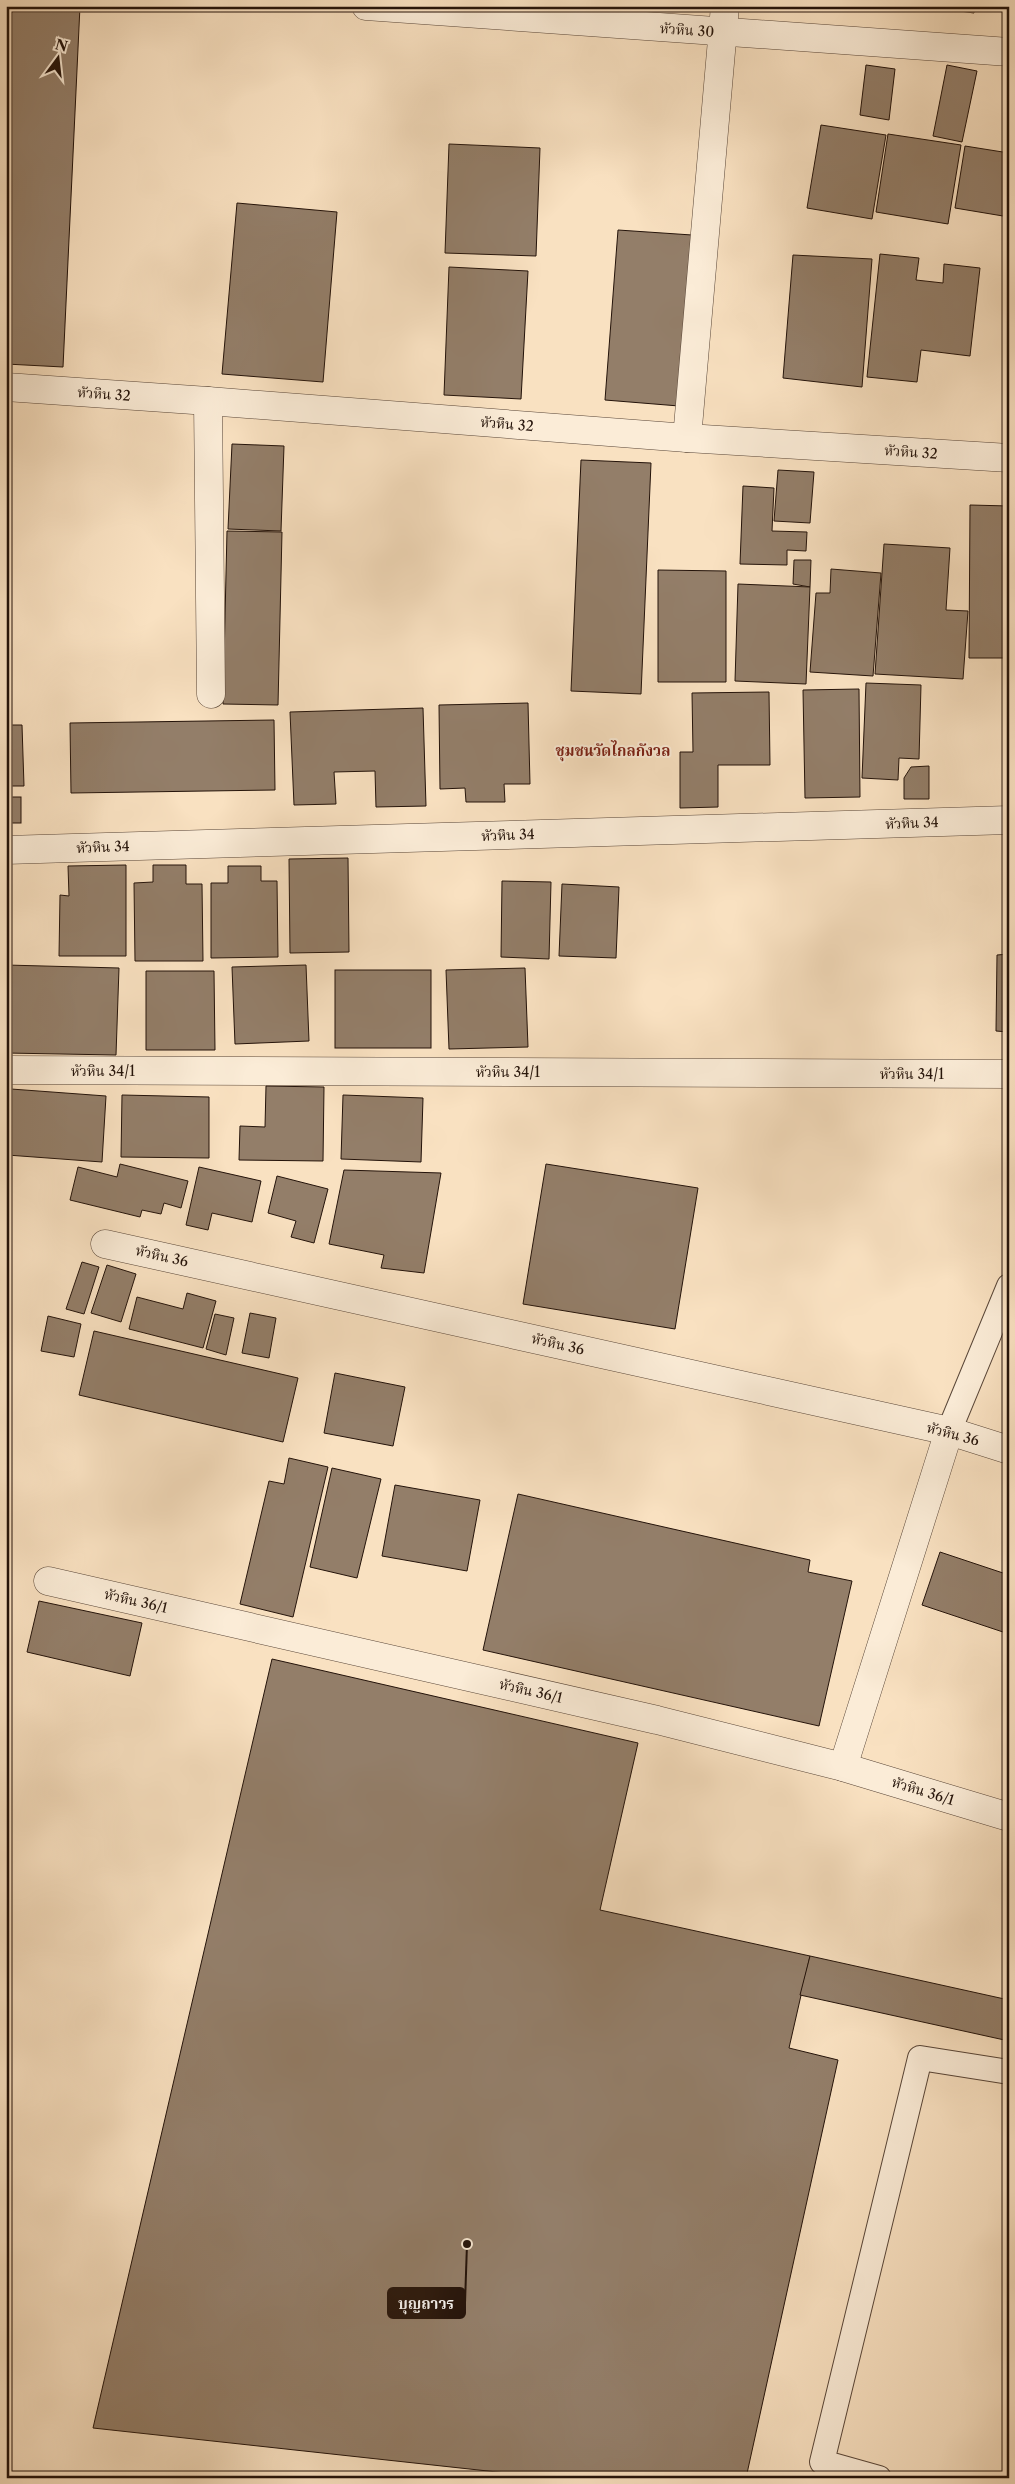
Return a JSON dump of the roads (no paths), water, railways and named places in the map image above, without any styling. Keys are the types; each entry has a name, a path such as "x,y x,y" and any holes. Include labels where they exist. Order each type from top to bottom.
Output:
{"street":[{"name":"หัวหิน 30","path":"366,6 724,19 1009,52"},
{"path":"688,438 724,19"},
{"name":"หัวหิน 32","path":"6,387 208,400 688,438 1009,458"},
{"path":"208,400 211,694"},
{"name":"หัวหิน 34","path":"6,850 1009,820"},
{"name":"หัวหิน 34/1","path":"6,1070 1009,1074"},
{"name":"หัวหิน 36","path":"105,1244 949,1431 1009,1450"},
{"path":"843,1767 949,1431"},
{"name":"หัวหิน 36/1","path":"48,1581 657,1720 843,1767 1009,1817"}],"lane":[{"path":"949,1431 1009,1286"},
{"path":"879,2478 822,2462 920,2058 1009,2072"}],"place":[{"name":"บุญถาวร","path":"467,2244"}],"district":[{"name":"ชุมชนวัดไกลกังวล","path":"613,751"}]}
